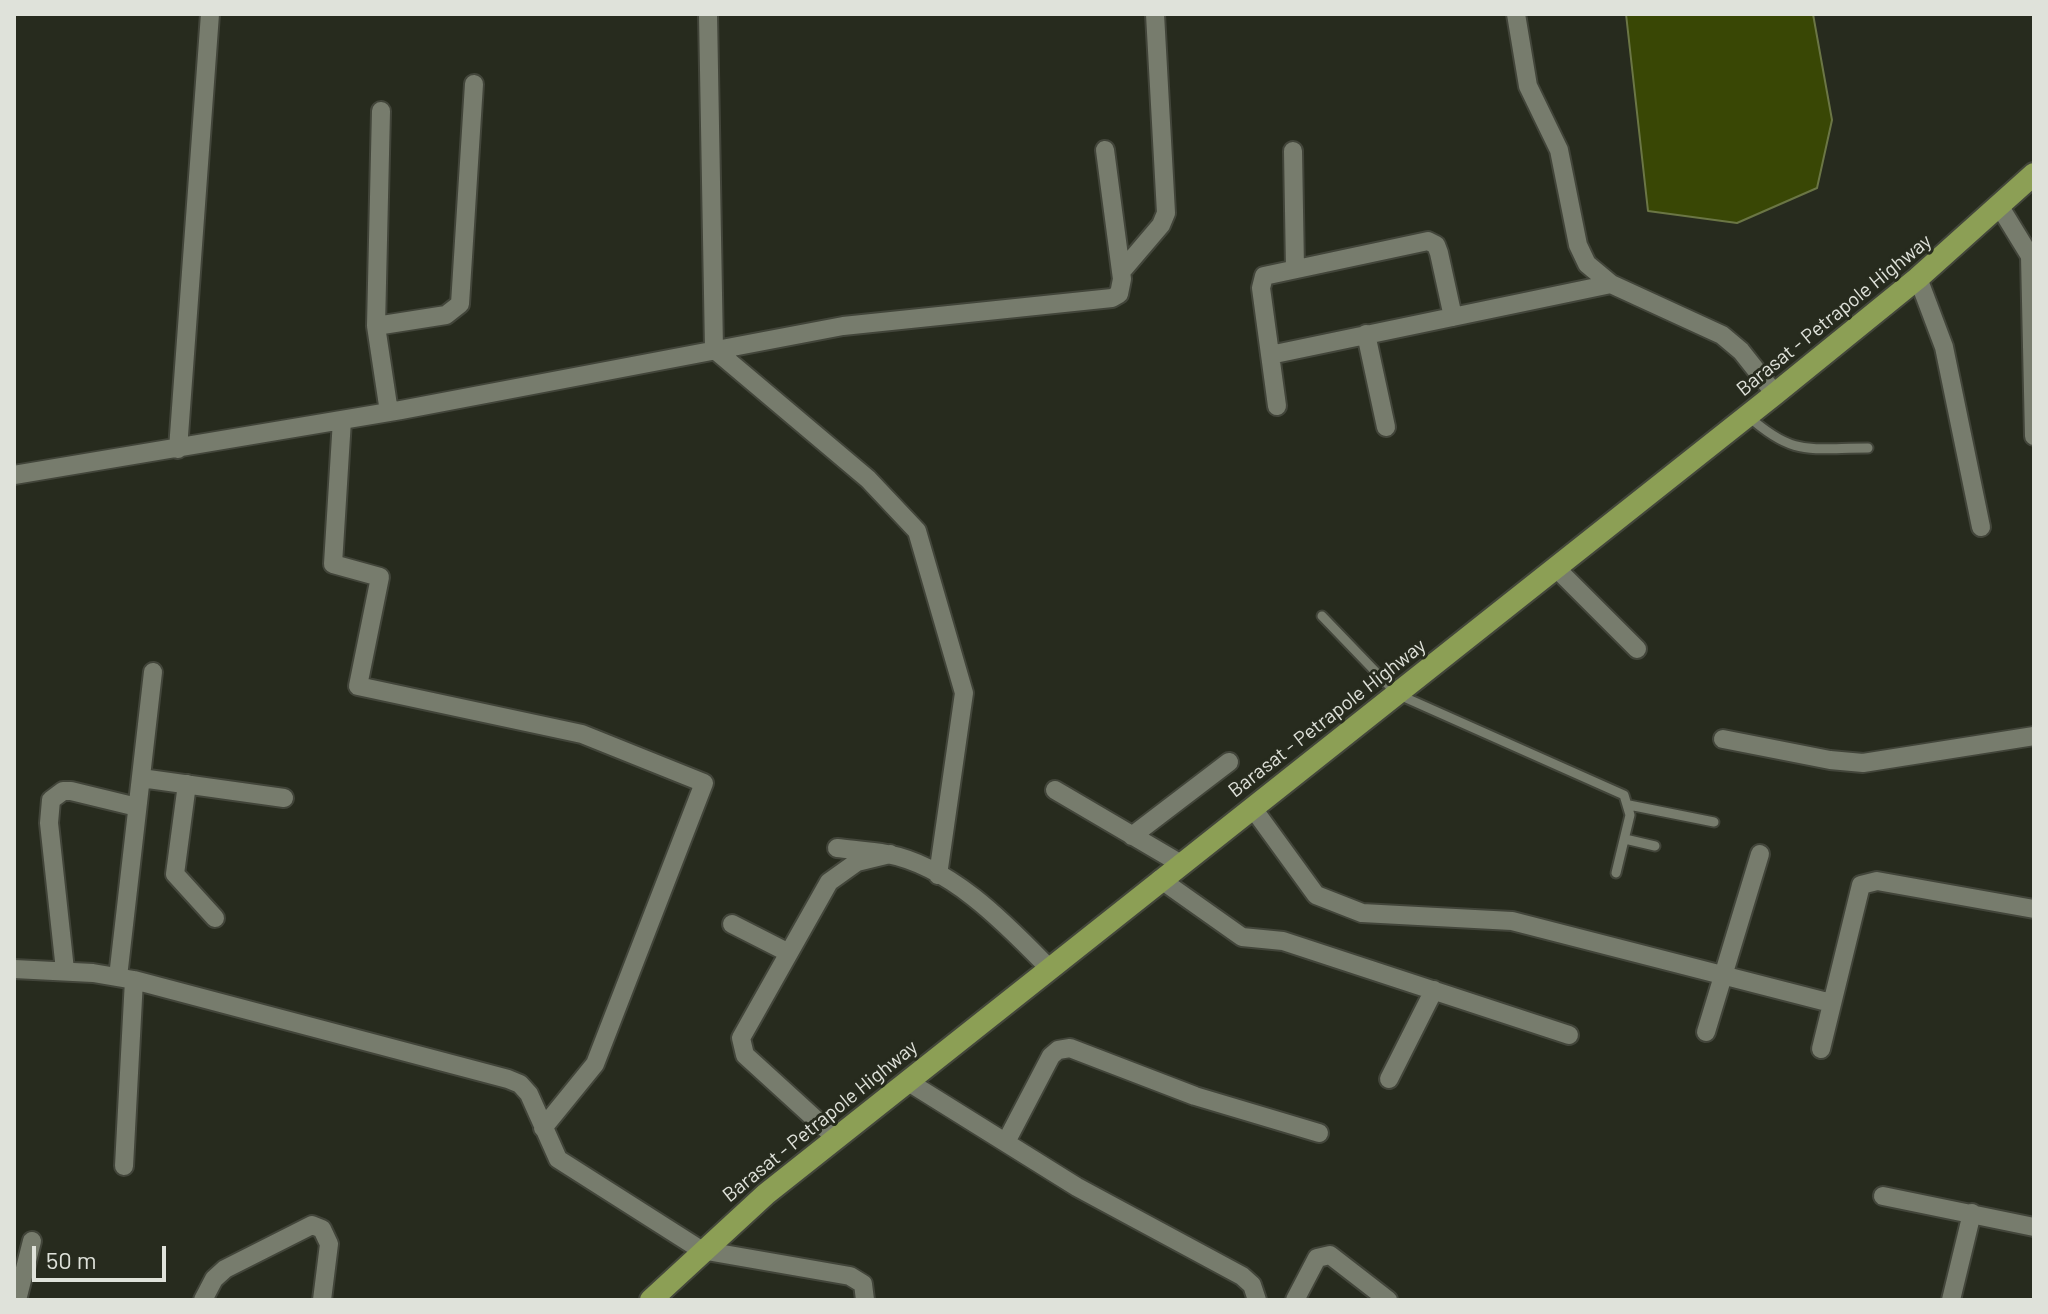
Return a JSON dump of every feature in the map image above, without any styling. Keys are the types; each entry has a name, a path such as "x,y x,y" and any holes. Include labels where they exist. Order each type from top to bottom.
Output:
{"highway":[{"name":"Barasat - Petrapole Highway","path":"651,1300 701,1250 836,1138 1748,416 1918,278 2034,174"}],"street":[{"path":"178,449 210,14"},
{"path":"708,14 714,349 868,479 917,531 964,693 938,875"},
{"path":"1121,272 1161,225 1166,213 1155,14"},
{"path":"1516,14 1528,86 1559,150 1578,245 1587,264 1611,284 1722,335 1741,351 1775,394"},
{"path":"376,326 446,315 460,304 474,84"},
{"path":"381,111 376,326 389,412"},
{"path":"14,475 389,412 843,326 1112,298 1122,287 1105,150"},
{"path":"1293,151 1295,269"},
{"path":"2000,207 2030,256 2034,436"},
{"path":"1277,406 1262,281 1264,276 1428,241 1436,245 1439,253 1453,317"},
{"path":"1918,278 1944,347 1981,527"},
{"path":"1270,355 1611,284"},
{"path":"1366,334 1386,427"},
{"path":"342,420 333,564 380,577 358,686 582,734 704,783 595,1064 543,1128"},
{"path":"1555,567 1637,649"},
{"path":"124,1166 126,979 137,807 153,672"},
{"path":"1723,739 1830,760 1863,763 2034,736"},
{"path":"1132,836 1229,762"},
{"path":"141,778 284,798"},
{"path":"187,784 175,874 215,918"},
{"path":"1055,790 1181,864"},
{"path":"65,970 49,823 51,800 63,791 71,791 137,807"},
{"path":"1252,807 1316,895 1338,906 1362,913 1512,921 1724,973 1831,1003"},
{"path":"837,848 890,854 938,875 990,909 1049,968"},
{"path":"836,1138 745,1055 741,1046 746,1027 829,882 857,862 890,854"},
{"path":"1706,1032 1760,854"},
{"path":"1160,879 1242,937 1283,941 1569,1035"},
{"path":"1821,1049 1861,885 1868,881 2034,909"},
{"path":"732,924 787,952"},
{"path":"14,969 65,970 126,979 508,1079 529,1094 558,1159 573,1172 701,1250 850,1276 863,1284 865,1300"},
{"path":"1389,1079 1434,990"},
{"path":"1006,1142 1051,1056 1058,1050 1070,1048 1195,1096 1319,1133"},
{"path":"907,1081 1077,1187 1242,1276 1254,1293 1276,1300"},
{"path":"1883,1196 2034,1227"},
{"path":"1951,1300 1972,1213"},
{"path":"203,1300 214,1279 225,1269 312,1225 322,1229 329,1244 322,1300"},
{"path":"17,1300 32,1241"},
{"path":"1295,1300 1317,1258 1323,1254 1330,1255 1360,1276 1388,1300"}],"lane":[{"path":"1748,416 1775,440 1786,445 1800,448 1868,448"},
{"path":"1322,616 1397,694 1613,787 1624,795 1629,805 1625,839 1616,873"},
{"path":"1629,805 1714,822"},
{"path":"1625,839 1655,846"}],"shaded area":[{"path":"1626,14 1813,14 1832,120 1817,188 1737,223 1648,211"}]}
